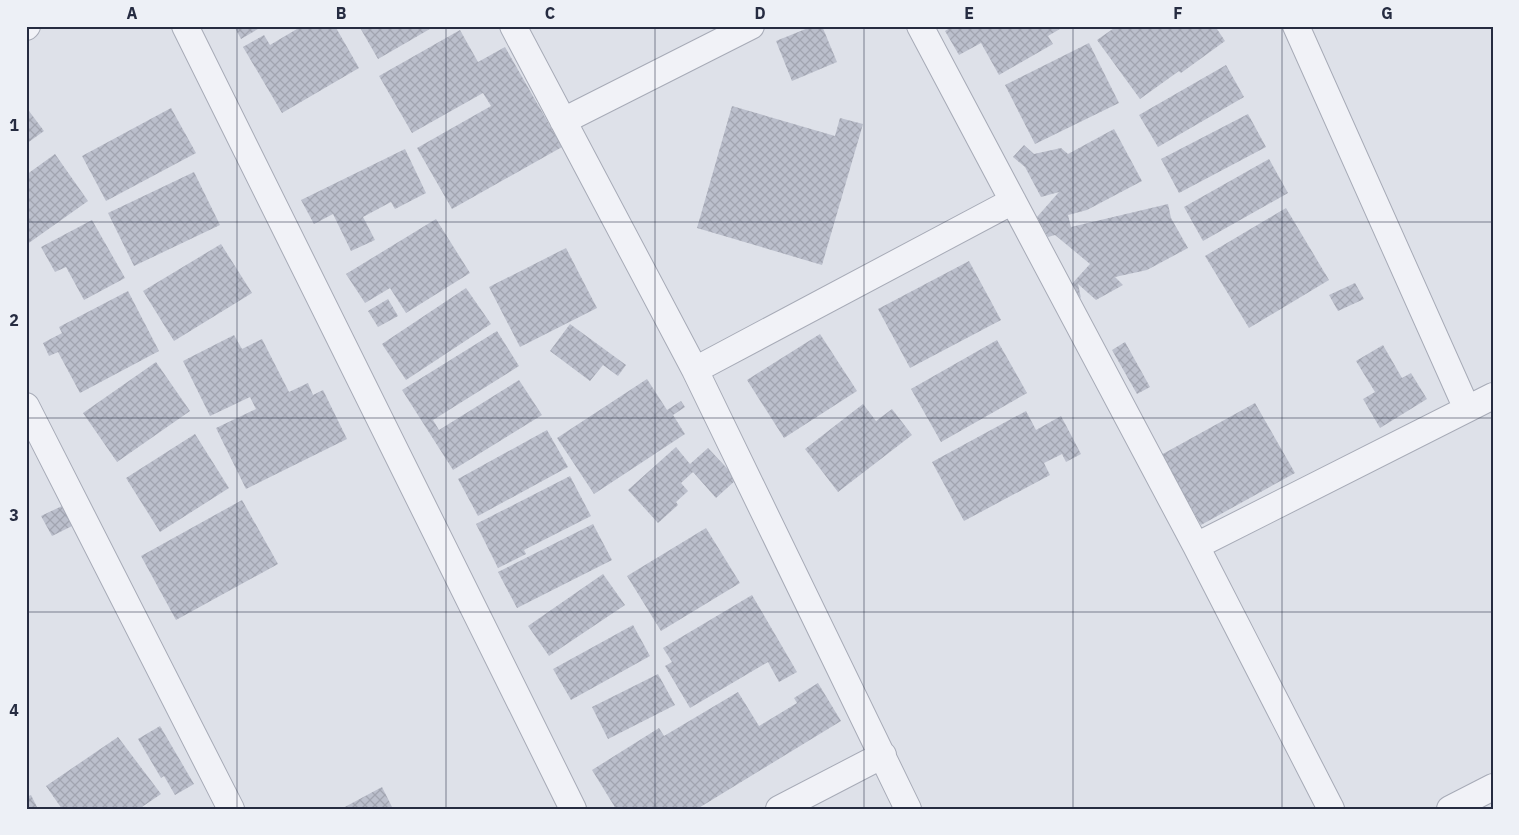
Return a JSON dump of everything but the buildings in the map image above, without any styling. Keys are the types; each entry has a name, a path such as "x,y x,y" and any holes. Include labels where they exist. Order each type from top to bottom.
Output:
{"street":[{"path":"186,26 574,809"},
{"path":"513,26 695,370 908,809"},
{"path":"563,122 751,26"},
{"path":"920,26 1196,546 1331,809"},
{"path":"1296,26 1467,409"},
{"path":"695,370 1013,201"},
{"path":"1196,546 1493,396"},
{"path":"26,406 231,809"},
{"path":"779,809 883,755"},
{"path":"1450,809 1493,787"}]}
